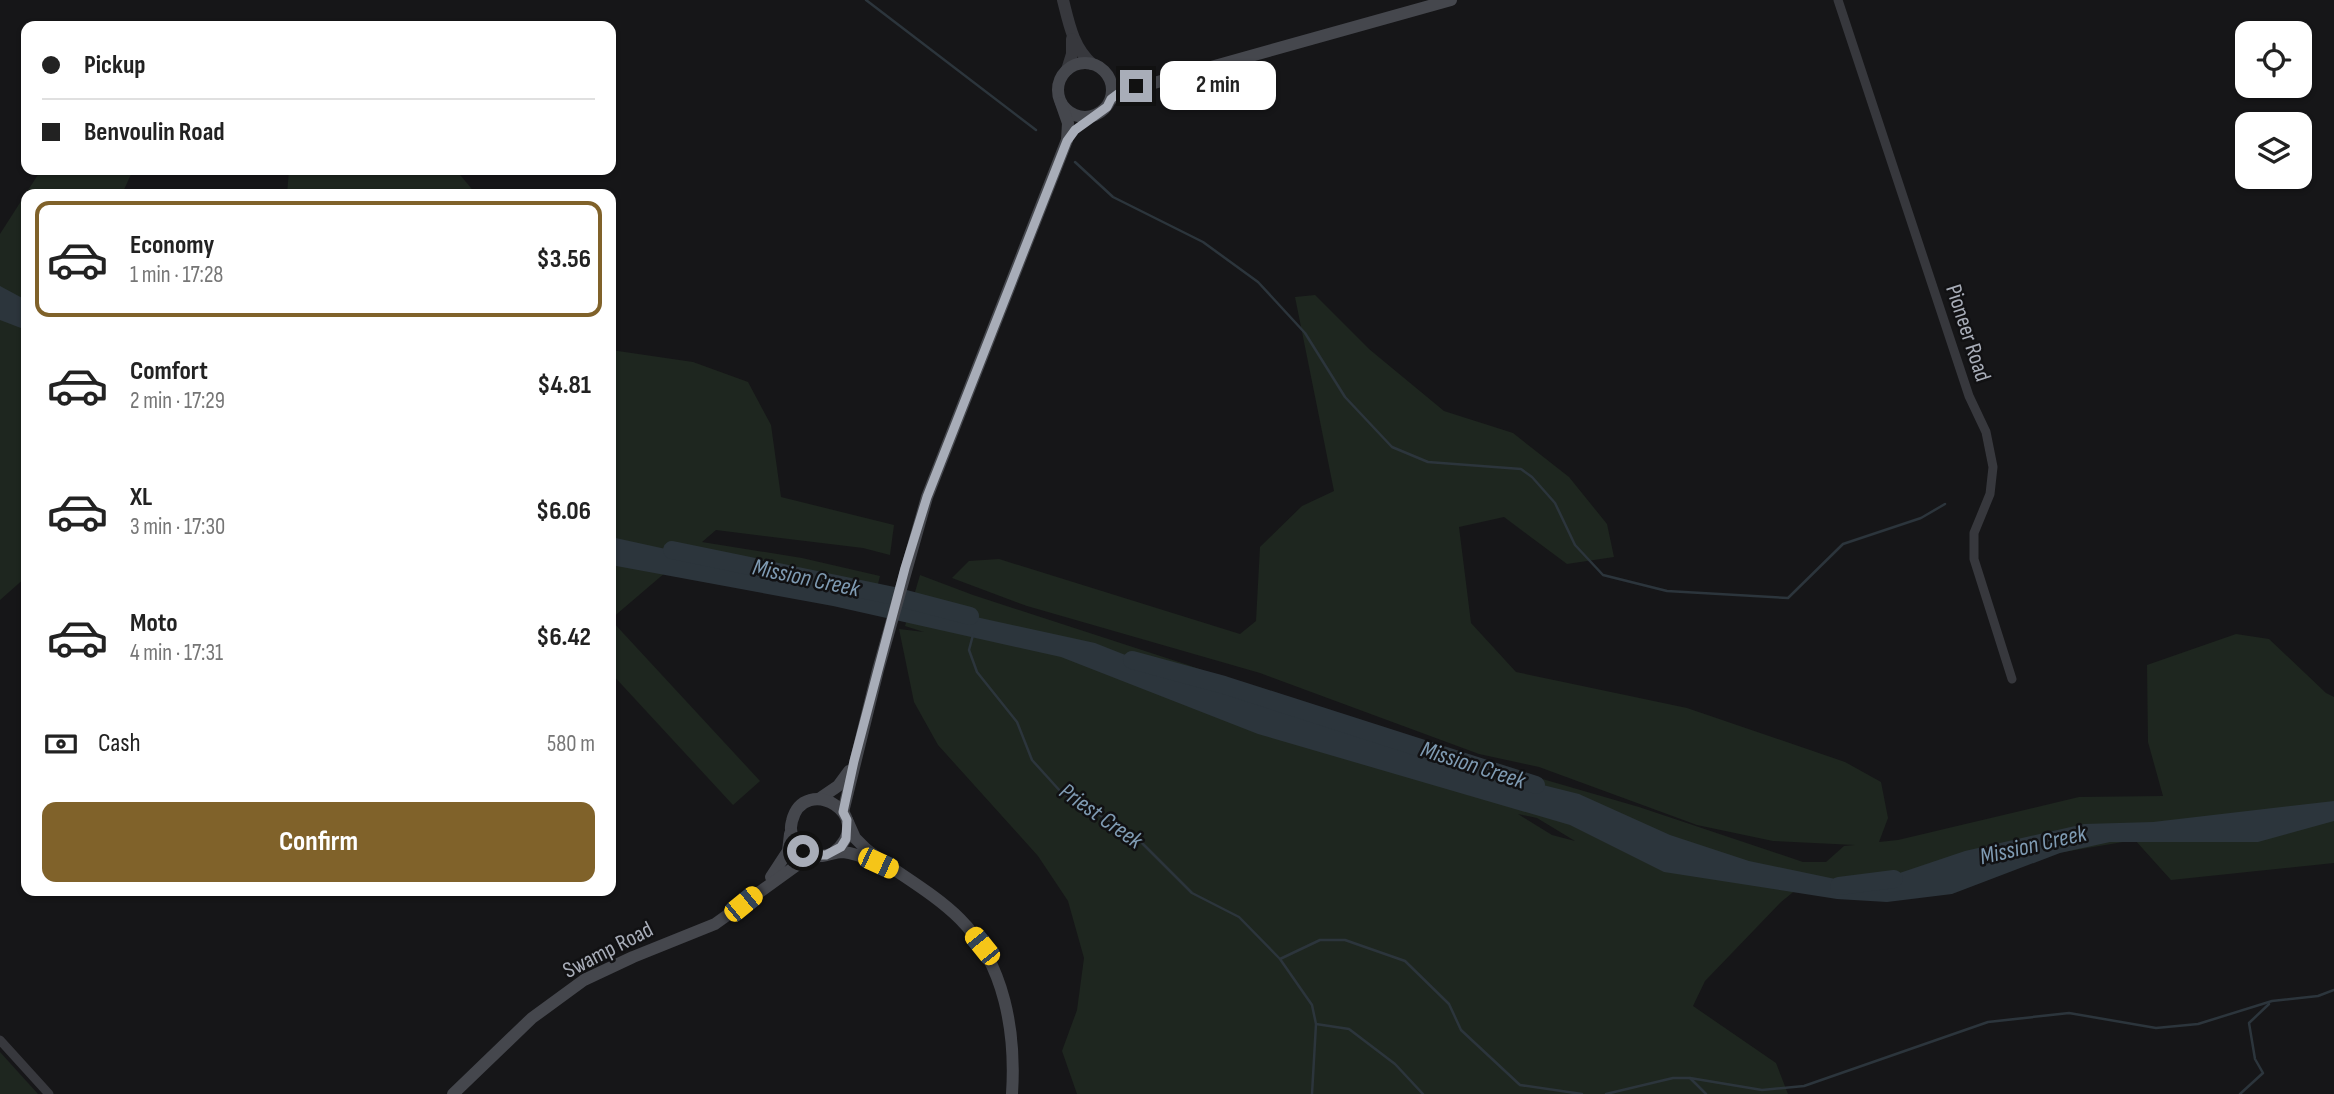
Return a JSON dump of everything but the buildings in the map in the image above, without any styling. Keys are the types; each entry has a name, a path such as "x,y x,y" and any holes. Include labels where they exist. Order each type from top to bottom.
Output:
{"main road":[{"path":"1111,99 1123,90 1136,86 1451,0"},
{"path":"1067,141 1068,123 1058,86 1067,70 1074,65 1092,64 1119,81 1136,86"},
{"path":"833,853 846,839 845,816 854,761 905,568 927,497 1067,141 1075,130 1107,107 1111,99 1112,91 1107,74"},
{"path":"1061,103 1074,115 1092,117"},
{"path":"854,761 838,786 796,811 791,829 797,845 811,855 844,852 863,856 893,870"},
{"path":"820,799 837,805 855,838 866,849 944,905 983,946 999,983 1006,1011 1014,1065 1012,1094"},
{"name":"Swamp Road","path":"763,888 788,851 791,829"},
{"name":"Swamp Road","path":"453,1094 532,1018 584,980 715,924 800,863 819,856"}],"street":[{"path":"1063,0 1082,55 1092,64"},
{"name":"Pioneer Road","path":"1838,0 1969,396 1986,432 1993,467 1990,495 1973,533 1974,559 2012,679"},
{"path":"1067,70 1072,54 1073,35"},
{"path":"0,1040 49,1094"}],"shaded area":[{"path":"38,175 131,175 124,189 29,189"},
{"path":"289,175 460,175 472,189 287,189"},
{"path":"21,201 21,581 0,600 0,234"},
{"path":"1315,295 1369,349 1444,411 1513,433 1569,477 1607,524 1614,557 1567,564 1504,517 1459,527 1471,623 1516,672 1687,708 1845,762 1881,782 1888,818 1879,842 1898,840 2079,797 2163,796 2148,742 2147,665 2236,634 2269,639 2326,693 2334,697 2334,863 2171,880 2135,840 1814,894 1797,889 1781,902 1705,981 1693,1006 1776,1063 1788,1094 1077,1094 1062,1051 1077,1010 1084,958 1068,901 1038,856 938,745 914,702 899,629 924,632 905,626 920,575 1188,665 1418,748 1539,778 1639,807 1803,862 1826,862 1844,846 1855,845 1773,841 1697,825 1539,767 1479,754 1260,673 1027,606 952,578 969,561 999,559 1240,634 1256,621 1260,547 1302,506 1334,491 1295,297","holes":["1518,814 1537,818 1575,841 1552,835"]},
{"path":"616,351 693,362 748,382 771,425 781,497 894,525 890,555 863,548 716,530 702,542 802,558 880,576 872,608 666,572 616,615"},
{"path":"616,625 760,781 733,805 616,678"},
{"path":"0,1052 38,1094 0,1094"}],"water":[{"path":"0,286 21,297 21,328 0,320"},
{"name":"Mission Creek","path":"616,538 1095,643 1209,688 1305,712 1404,750 1579,794 1670,835 1749,861 1864,885 1965,851 2084,824 2153,822 2334,801 2334,821 2258,842 2110,842 2060,853 1952,894 1887,902 1837,899 1664,872 1570,825 1258,734 1061,657 833,606 616,566"}],"waterway":[{"path":"866,0 1036,130"},
{"path":"1075,162 1113,197 1203,242 1258,282 1305,333 1345,397 1392,447 1428,462 1521,469 1532,477 1555,503 1575,545 1603,575 1667,591 1788,598 1843,544 1921,518 1945,504"},
{"name":"Mission Creek","path":"672,550 894,596 970,616"},
{"name":"Priest Creek","path":"973,635 969,650 977,672 1017,722 1032,760 1061,792 1137,838 1192,893 1239,917 1280,959 1312,1005 1316,1024 1312,1094"},
{"name":"Mission Creek","path":"1132,660 1224,685 1536,785"},
{"name":"Mission Creek","path":"1839,886 1894,879"},
{"path":"1280,959 1320,940 1345,940 1405,961 1449,1004 1461,1030 1520,1085 1582,1094"},
{"path":"1606,1094 1673,1078 1690,1078 1762,1090 1804,1086 1988,1022 2069,1013 2156,1028 2198,1024 2272,1001 2318,996 2334,990"},
{"path":"2240,1094 2263,1073 2255,1059 2249,1023 2269,1004"},
{"path":"1316,1024 1349,1029 1395,1064 1423,1094"},
{"path":"1690,1078 1706,1094"}],"route":[{"path":"803,851 811,855 826,855 841,847 846,839 847,820 843,812 854,761 905,568 927,497 1067,141 1075,130 1107,107 1111,99 1123,90 1136,86"}]}
